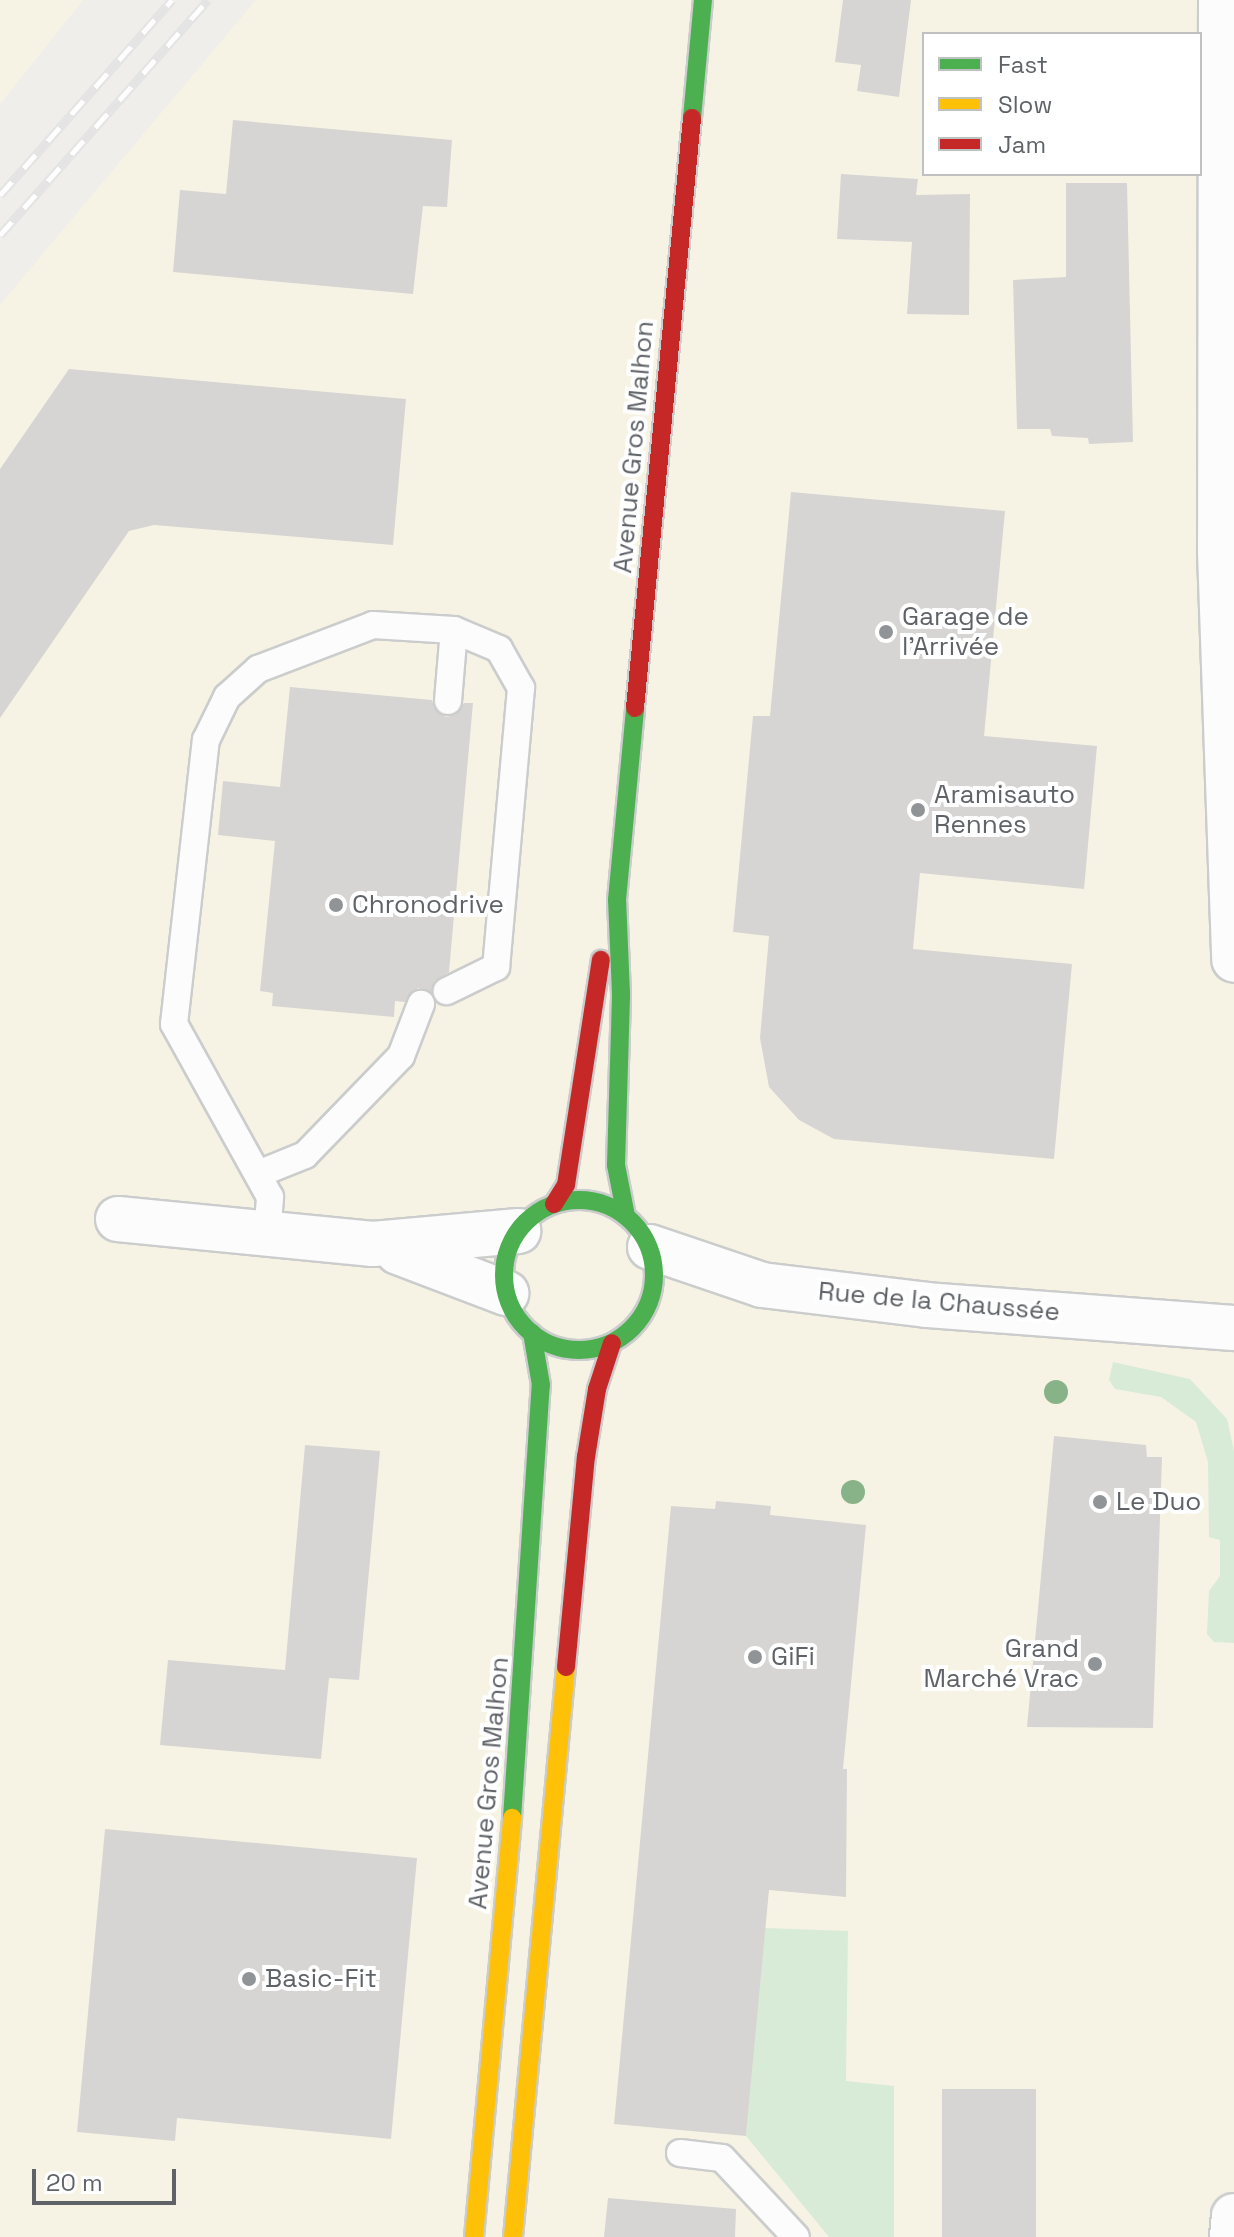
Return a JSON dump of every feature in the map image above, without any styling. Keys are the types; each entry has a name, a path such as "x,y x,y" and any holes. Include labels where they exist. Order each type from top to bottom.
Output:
{"main road":[{"name":"Avenue Gros Malhon","path":"638,1232 616,1165 621,994 617,900 703,0"},
{"name":"Avenue Gros Malhon","path":"554,1204 566,1185 594,987 617,900"},
{"path":"591,1201 638,1232 653,1292 631,1330 612,1343 571,1350 532,1333 506,1293 504,1271 518,1231 554,1204 591,1201"},
{"name":"Avenue Gros Malhon","path":"474,2237 527,1645 541,1385 532,1333"},
{"path":"513,2237 586,1457 597,1389 612,1343"}],"street":[{"path":"1221,0 1220,537 1234,960"},
{"path":"118,1219 373,1244 518,1231"},
{"name":"Rue de la Chaussée","path":"638,1232 762,1285 927,1305 1234,1328"},
{"path":"373,1244 464,1273 506,1293"},
{"path":"1232,2237 1234,2216"}],"lane":[{"path":"267,1233 270,1197 174,1024 206,740 227,697 258,669 373,625 454,630 499,649 521,688 496,967 447,991"},
{"path":"448,701 454,630"},
{"path":"258,1174 305,1155 401,1056 421,1004"},
{"path":"680,2153 722,2158 796,2237"}],"shaded area":[{"path":"0,0 83,0 0,104"},
{"path":"256,0 1234,0 1234,2237 0,2237 0,305"}],"green space":[{"path":"1113,1362 1190,1379 1227,1419 1234,1451 1234,1643 1214,1642 1207,1634 1209,1591 1220,1576 1220,1540 1209,1537 1208,1462 1196,1422 1161,1397 1115,1389 1109,1380"},
{"path":"765,1928 848,1931 846,2081 894,2086 894,2237 829,2237 746,2136"}],"building":[{"path":"843,0 911,0 899,97 857,91 861,65 835,62"},
{"path":"233,120 452,140 447,207 423,206 413,294 173,272 180,190 226,194"},
{"path":"841,174 918,179 916,195 970,194 969,315 907,314 912,242 837,239"},
{"path":"1066,183 1127,183 1133,442 1089,444 1088,438 1052,436 1050,429 1017,429 1013,280 1066,277"},
{"path":"69,369 406,399 393,545 154,525 129,531 0,718 0,469"},
{"path":"791,492 1005,511 984,736 1097,746 1084,889 920,873 913,949 1072,964 1054,1159 834,1139 799,1120 769,1087 760,1038 769,936 733,932 753,716 770,716"},
{"name":"Chronodrive","path":"290,687 432,700 434,708 446,717 455,715 464,703 473,703 449,972 434,981 431,992 418,988 405,1002 395,1001 394,1017 272,1006 273,993 260,991 275,841 218,835 223,781 280,787"},
{"path":"1054,1436 1146,1445 1147,1457 1162,1457 1153,1728 1027,1727"},
{"path":"305,1445 380,1451 359,1680 329,1678 321,1759 160,1745 168,1660 285,1670"},
{"name":"GiFi","path":"716,1501 771,1506 770,1515 866,1525 843,1769 847,1769 846,1897 769,1890 746,2136 614,2124 671,1506 715,1509"},
{"name":"Basic-Fit","path":"105,1829 417,1858 391,2139 177,2118 175,2141 77,2132"},
{"path":"942,2089 1036,2089 1036,2237 942,2237"},
{"path":"608,2198 736,2209 735,2237 604,2237"}],"railway":[{"path":"0,195 172,0"},
{"path":"0,235 208,0"}],"traffic: fast":[{"path":"692,118 703,0"},
{"path":"626,1216 616,1165 621,994 617,900 635,708"},
{"path":"579,1200 608,1206 632,1222 648,1246 654,1275 648,1304 632,1328 608,1344 579,1350 550,1344 526,1328 510,1304 504,1275 510,1246 526,1222 550,1206 579,1200"},
{"path":"512,1818 541,1385 532,1333"}],"traffic: slow":[{"path":"513,2237 566,1667"},
{"path":"474,2237 512,1818"}],"traffic: jam":[{"path":"635,708 692,118"},
{"path":"554,1204 566,1185 601,960"},
{"path":"566,1667 586,1457 597,1389 612,1343"}],"place":[{"name":"Garage de l'Arrivée","path":"886,632"},
{"name":"Aramisauto Rennes","path":"918,810"},
{"name":"Chronodrive","path":"336,905"},
{"name":"Le Duo","path":"1100,1502"},
{"name":"GiFi","path":"755,1657"},
{"name":"Grand Marché Vrac","path":"1095,1664"},
{"name":"Basic-Fit","path":"249,1979"}]}
